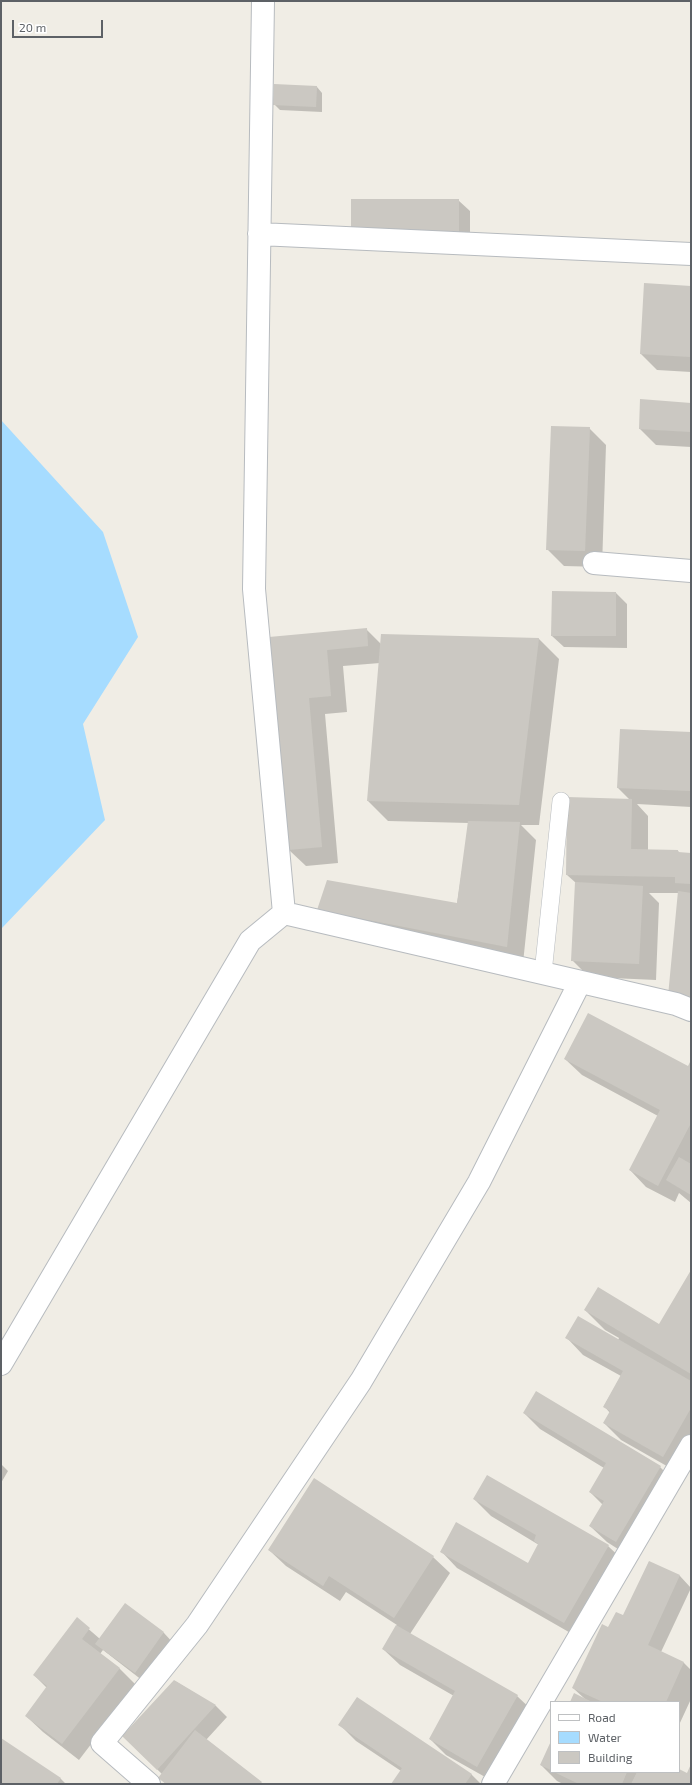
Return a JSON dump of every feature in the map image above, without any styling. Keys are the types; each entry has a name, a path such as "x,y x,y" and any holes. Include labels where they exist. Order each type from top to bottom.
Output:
{"street":[{"path":"263,1 254,589 284,913"},
{"path":"259,234 691,254"},
{"path":"594,563 691,571"},
{"path":"284,913 676,1004 691,1010"},
{"path":"1,1364 250,941 284,913"},
{"path":"149,1784 102,1743 197,1625 361,1381 479,1182 580,982"},
{"path":"500,1782 689,1452"}],"lane":[{"path":"543,974 562,801"}],"water":[{"path":"1,420 103,532 138,637 83,724 105,820 2,928 1,938"}],"building":[{"path":"274,84 317,86 316,107 273,105"},
{"path":"351,199 459,199 459,234 351,233"},
{"path":"644,283 691,286 691,357 640,354"},
{"path":"640,399 691,403 691,432 639,429"},
{"path":"551,426 590,427 585,551 546,550"},
{"path":"552,591 616,592 616,636 551,636"},
{"path":"367,628 368,646 327,650 331,696 309,698 322,847 288,850 269,637"},
{"path":"381,634 539,638 519,805 367,801"},
{"path":"620,729 691,732 691,791 617,788"},
{"path":"567,797 632,799 631,849 678,850 678,852 691,853 691,884 675,883 675,877 566,875"},
{"path":"468,821 520,822 507,947 317,910 327,880 457,903"},
{"path":"575,882 643,886 639,964 571,961"},
{"path":"678,891 691,893 691,998 668,996"},
{"path":"588,1013 688,1066 691,1060 691,1123 658,1186 629,1170 660,1110 564,1059"},
{"path":"679,1157 691,1164 691,1195 666,1180"},
{"path":"691,1270 691,1374 584,1310 598,1287 659,1324"},
{"path":"578,1316 691,1381 691,1408 663,1457 603,1423 610,1411 603,1407 623,1371 565,1338"},
{"path":"536,1391 661,1466 616,1542 589,1526 604,1501 589,1492 606,1463 523,1413"},
{"path":"487,1475 609,1545 564,1623 440,1552 456,1522 528,1563 538,1544 534,1541 536,1535 473,1499"},
{"path":"314,1478 434,1556 394,1618 329,1576 323,1586 268,1550"},
{"path":"649,1561 680,1575 648,1645 684,1662 666,1701 601,1701 572,1688 602,1624 608,1627 616,1612 623,1615"},
{"path":"125,1603 164,1632 135,1673 95,1644"},
{"path":"77,1617 90,1628 82,1639 120,1668 62,1744 25,1716 47,1686 33,1675"},
{"path":"396,1625 518,1695 477,1767 429,1739 455,1691 382,1649"},
{"path":"174,1680 216,1705 157,1770 122,1736"},
{"path":"574,1693 590,1701 570,1701"},
{"path":"357,1697 472,1774 465,1784 391,1784 402,1768 338,1725"},
{"path":"195,1730 262,1782 260,1784 166,1784 158,1778"},
{"path":"1,1738 61,1778 57,1784 1,1784"},
{"path":"550,1743 550,1770 540,1765"},
{"path":"691,1764 691,1784 631,1784 636,1773 680,1773 680,1770 687,1773"},
{"path":"556,1773 627,1773 622,1784 579,1784"}]}
